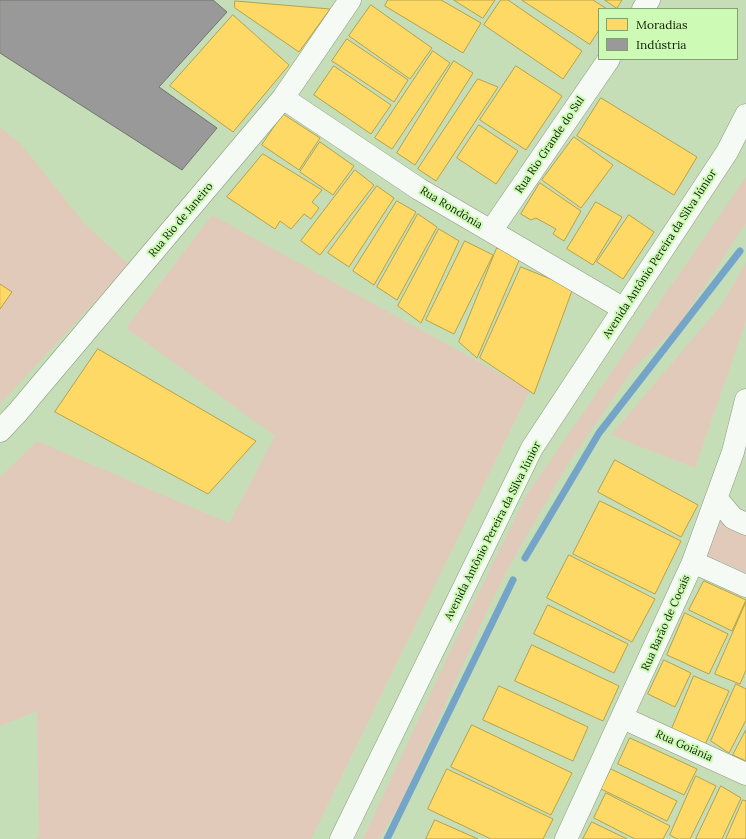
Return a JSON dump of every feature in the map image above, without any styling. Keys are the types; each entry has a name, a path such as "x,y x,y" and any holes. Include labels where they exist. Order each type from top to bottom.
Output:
{"street":[{"name":"Rua Rio de Janeiro","path":"0,431 18,413 283,98 350,0"},
{"name":"Rua Rio Grande do Sul","path":"491,231 608,60"},
{"name":"Rua Rondônia","path":"283,98 419,189 624,309"},
{"name":"Avenida Antônio Pereira da Silva Júnior","path":"341,839 532,448 624,309 736,152 746,115"},
{"name":"Rua Barão de Cocais","path":"566,839 623,718 693,562 733,452 746,400"},
{"path":"717,499 733,518 746,524"},
{"path":"693,562 746,586"},
{"name":"Rua Goiânia","path":"623,718 746,774"}],"shaded area":[{"path":"0,127 20,143 83,222 129,265 0,404"},
{"path":"746,177 746,223 678,326 634,368 568,464 510,565 487,611 401,803 379,839 363,839 454,643 527,494"},
{"path":"212,215 530,390 311,839 34,839 39,837 37,711 0,726 0,477 37,441 229,523 275,436 126,328"},
{"path":"746,262 746,321 695,468 611,435 722,304"},
{"path":"720,521 746,532 746,573 705,555"}],"building: Moradias":[{"path":"388,0 441,0 481,23 463,53 385,6"},
{"path":"454,0 495,0 483,18"},
{"path":"501,0 508,0 582,51 563,79 484,25"},
{"path":"522,0 593,0 605,8 598,8 598,32 590,44"},
{"path":"605,0 622,0 617,8"},
{"path":"235,1 330,9 299,52 235,8"},
{"path":"371,5 432,48 410,79 349,36"},
{"path":"233,15 289,65 233,132 170,86"},
{"path":"347,39 408,80 394,102 332,61"},
{"path":"433,51 450,63 392,149 375,138"},
{"path":"454,61 473,73 415,165 397,153"},
{"path":"334,66 391,105 371,134 314,95"},
{"path":"516,66 562,96 526,150 480,120"},
{"path":"478,79 498,87 436,181 418,169"},
{"path":"601,98 697,157 674,195 577,136"},
{"path":"283,114 320,138 299,170 262,145"},
{"path":"479,125 518,151 496,184 457,158"},
{"path":"574,137 613,165 581,208 542,180"},
{"path":"320,142 354,166 333,195 300,172"},
{"path":"263,154 322,190 312,202 319,208 311,219 304,214 291,229 280,221 275,229 227,197"},
{"path":"355,170 374,185 320,255 301,241"},
{"path":"540,183 581,211 564,241 553,234 556,229 536,218 531,220 521,214"},
{"path":"377,186 394,198 349,267 328,253"},
{"path":"397,201 416,212 374,285 353,271"},
{"path":"596,202 622,217 593,265 567,249"},
{"path":"418,214 437,227 397,300 377,287"},
{"path":"629,215 654,232 623,279 597,262"},
{"path":"439,229 459,241 421,323 398,306"},
{"path":"465,241 493,255 454,334 426,320"},
{"path":"497,248 521,256 477,358 459,342"},
{"path":"521,267 573,288 534,394 480,358"},
{"path":"0,284 12,292 0,309"},
{"path":"98,349 256,441 208,494 55,412"},
{"path":"615,460 698,505 681,537 598,492"},
{"path":"600,501 681,541 655,594 573,554"},
{"path":"569,555 655,599 632,642 547,598"},
{"path":"704,581 746,600 732,631 689,610"},
{"path":"746,602 746,670 740,684 715,674"},
{"path":"548,605 628,644 614,673 534,634"},
{"path":"685,613 728,634 709,674 667,655"},
{"path":"532,645 619,686 603,721 515,681"},
{"path":"664,660 691,673 675,707 648,694"},
{"path":"694,676 729,691 705,745 671,731"},
{"path":"736,684 746,689 746,720 729,753 711,741"},
{"path":"499,686 588,727 573,761 483,720"},
{"path":"472,725 572,773 551,815 451,767"},
{"path":"746,730 746,761 733,755"},
{"path":"630,738 697,769 684,795 618,764"},
{"path":"447,769 553,819 543,839 491,839 428,809"},
{"path":"611,769 677,801 667,821 601,789"},
{"path":"696,776 716,786 690,839 677,839 670,835"},
{"path":"721,786 741,798 722,839 696,839"},
{"path":"606,793 670,826 663,839 635,839 594,818"},
{"path":"743,800 746,801 746,839 726,839"},
{"path":"435,820 478,839 426,839"},
{"path":"592,822 627,839 583,839"}],"building: Indústria":[{"path":"0,0 213,0 227,12 159,87 217,128 182,170 0,53"}],"waterway":[{"path":"525,558 599,433 740,251"},
{"path":"387,839 513,580"}]}
